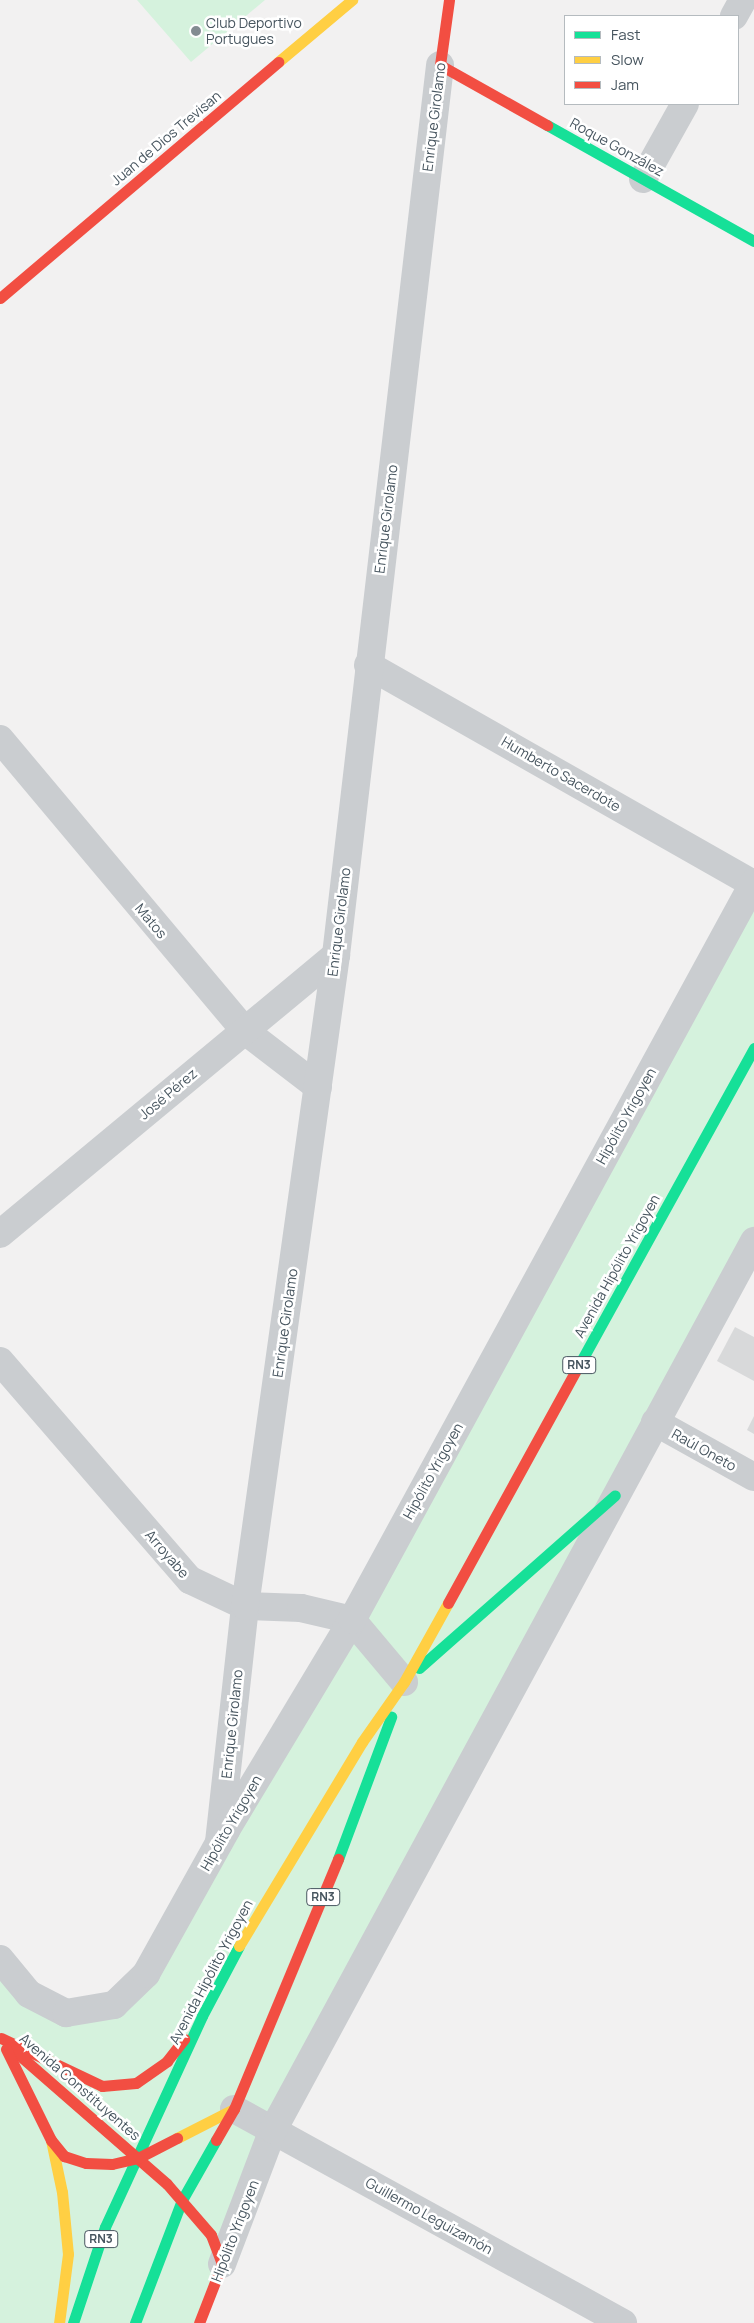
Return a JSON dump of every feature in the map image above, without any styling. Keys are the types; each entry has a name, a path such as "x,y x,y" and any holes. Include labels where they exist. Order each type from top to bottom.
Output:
{"main road":[{"name":"Juan de Dios Trevisan","path":"0,298 352,0"},
{"name":"Enrique Girolamo","path":"440,65 449,0"},
{"name":"Roque González","path":"440,65 754,241"},
{"name":"Avenida Hipólito Yrigoyen","path":"73,2323 105,2227 202,2016 297,1848 362,1742 404,1682 754,1048"},
{"path":"404,1682 615,1495"},
{"name":"Avenida Hipólito Yrigoyen","path":"135,2323 182,2200 234,2109 342,1852 404,1682"},
{"path":"0,2038 102,2086 136,2083 167,2061 202,2016"},
{"name":"Avenida Constituyentes","path":"0,2038 51,2140 64,2156 86,2163 112,2164 138,2158"},
{"name":"Avenida Constituyentes","path":"0,2038 138,2158"},
{"path":"222,2264 211,2235 182,2200 138,2158 234,2109"},
{"path":"51,2140 62,2192 68,2254 59,2323"},
{"name":"Hipólito Yrigoyen","path":"199,2323 222,2264"}],"street":[{"path":"735,15 743,0"},
{"name":"Enrique Girolamo","path":"220,1842 245,1606 336,954 368,665 440,65"},
{"path":"643,179 684,105"},
{"name":"Humberto Sacerdote","path":"368,665 753,883"},
{"name":"Matos","path":"0,738 245,1031 318,1087"},
{"name":"Hipólito Yrigoyen","path":"0,1959 29,1994 66,2013 114,2005 146,1974 220,1842 352,1620 753,883"},
{"name":"José Pérez","path":"0,1234 336,954"},
{"name":"Hipólito Yrigoyen","path":"222,2264 273,2130 615,1495 754,1242"},
{"name":"Arroyabe","path":"0,1361 190,1580 245,1606 301,1608 352,1620"},
{"name":"Raúl Oneto","path":"655,1422 754,1477"},
{"path":"352,1620 404,1682"},
{"name":"Guillermo Leguizamón","path":"234,2109 623,2323"}],"green space":[{"name":"Club Deportivo Portugues","path":"137,0 265,0 191,62"},
{"path":"754,882 754,1241 273,2130 199,2323 0,2323 0,1959 66,2013 146,1974"}],"building":[{"path":"735,1327 754,1337 754,1381 717,1361"},
{"path":"754,1416 754,1434 747,1430"}],"traffic: fast":[{"path":"547,125 754,241"},
{"path":"579,1365 754,1048"},
{"path":"419,1668 615,1495"},
{"path":"338,1859 391,1717"},
{"path":"73,2323 105,2227 202,2016 239,1946"},
{"path":"135,2323 182,2200 216,2140"}],"traffic: slow":[{"path":"278,62 352,0"},
{"path":"239,1946 362,1742 404,1682 448,1603"},
{"path":"177,2138 234,2109"},
{"path":"51,2140 62,2192 68,2254 59,2323"}],"traffic: jam":[{"path":"449,0 440,65 547,125"},
{"path":"0,298 278,62"},
{"path":"448,1603 579,1365"},
{"path":"216,2140 234,2109 338,1859"},
{"path":"1,2038 102,2086 136,2083 167,2061 184,2039"},
{"path":"10,2047 167,2184 211,2235 222,2264 199,2323"},
{"path":"6,2049 51,2140 64,2156 86,2163 112,2164 138,2158 177,2138"}],"place":[{"name":"Club Deportivo Portugues","path":"196,31"}]}
